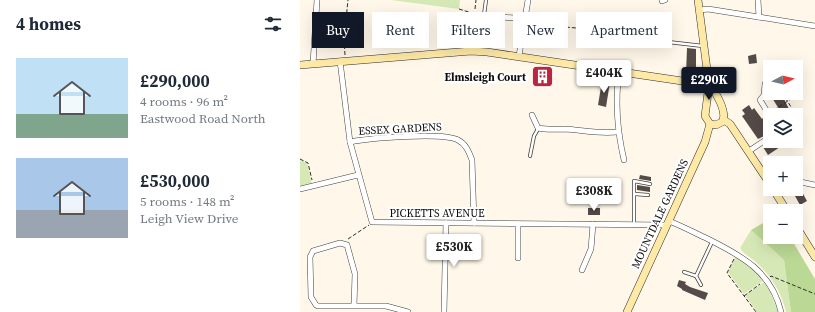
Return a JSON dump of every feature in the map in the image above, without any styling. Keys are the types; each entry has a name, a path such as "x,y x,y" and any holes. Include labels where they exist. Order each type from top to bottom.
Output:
{"street":[{"path":"313,64 317,0"},
{"path":"527,12 528,0"},
{"path":"698,0 709,85 706,119 710,124 719,124 724,120"},
{"path":"758,0 759,17"},
{"path":"700,10 708,9 815,26"},
{"path":"520,56 521,48"},
{"path":"300,65 471,51 520,56 709,85 716,91 724,114 724,120"},
{"path":"343,61 350,142 372,222"},
{"path":"620,72 616,98 617,132 624,160"},
{"path":"763,96 760,100 765,108"},
{"path":"706,112 712,106 721,108"},
{"path":"532,115 538,128 565,129 602,134 617,132"},
{"path":"724,120 730,124 763,173"},
{"name":"MOUNTDALE GARDENS","path":"627,312 705,142 710,124"},
{"name":"ESSEX GARDENS","path":"350,142 376,138 440,136 458,140 469,151 472,160 474,223"},
{"path":"749,151 763,142"},
{"path":"300,190 358,175"},
{"path":"803,182 815,185"},
{"name":"PICKETTS AVENUE","path":"372,222 518,224 668,223"},
{"path":"444,312 446,223"},
{"path":"668,223 713,242 747,260 766,280 774,292 781,312"},
{"path":"518,224 518,258"},
{"path":"582,270 591,249 593,224"},
{"path":"803,237 815,257"},
{"path":"354,306 355,274 348,247 345,243 316,250 311,254 311,298 316,305 354,306 386,306 408,312"}],"lane":[{"path":"484,12 486,0"},
{"path":"672,43 705,46"},
{"path":"530,156 534,136 538,128"},
{"path":"634,224 634,182 650,184"},
{"path":"634,194 648,195"},
{"path":"696,276 713,242"},
{"path":"684,272 696,276 701,285"}],"path":[{"path":"343,61 348,0"},
{"path":"459,9 474,14 476,0"},
{"path":"778,108 787,101 792,108"},
{"path":"300,159 308,163 314,186"},
{"path":"345,243 348,239 372,222"},
{"path":"736,253 728,272 756,312"},
{"path":"744,296 771,276 815,294"}],"green space":[{"path":"391,0 460,0 459,9"},
{"path":"300,160 307,163 312,184 300,187"},
{"path":"763,223 763,241 751,230"},
{"path":"751,230 763,241 763,244 766,244 784,260 791,312 786,312 782,298 767,273 740,248"},
{"path":"766,244 794,244 815,279 815,312 791,312 784,260"},
{"path":"736,256 748,265 763,281 744,294 728,272"},
{"path":"764,282 770,291 778,312 757,312 745,295"}],"building":[{"path":"687,48 696,49 696,75 686,74"},
{"path":"756,54 757,63 749,64 748,56"},
{"name":"Elmsleigh Court","path":"537,71 549,73 547,83 535,81"},
{"path":"602,81 610,82 606,107 598,105"},
{"path":"773,100 784,100 788,108 778,108"},
{"path":"749,105 752,110 754,108 762,119 763,118 763,136 758,139 742,116 745,114 742,110"},
{"path":"764,148 778,148 768,155"},
{"path":"640,175 651,177 651,181 639,179"},
{"path":"637,185 650,187 650,192 637,190"},
{"path":"803,194 807,201 799,204 795,196 803,196"},
{"path":"588,208 600,208 600,215 588,215"},
{"path":"679,280 686,282 685,284 690,287 708,293 705,300 682,290 677,286"}],"place":[{"name":"Elmsleigh Court","path":"542,77"}]}
